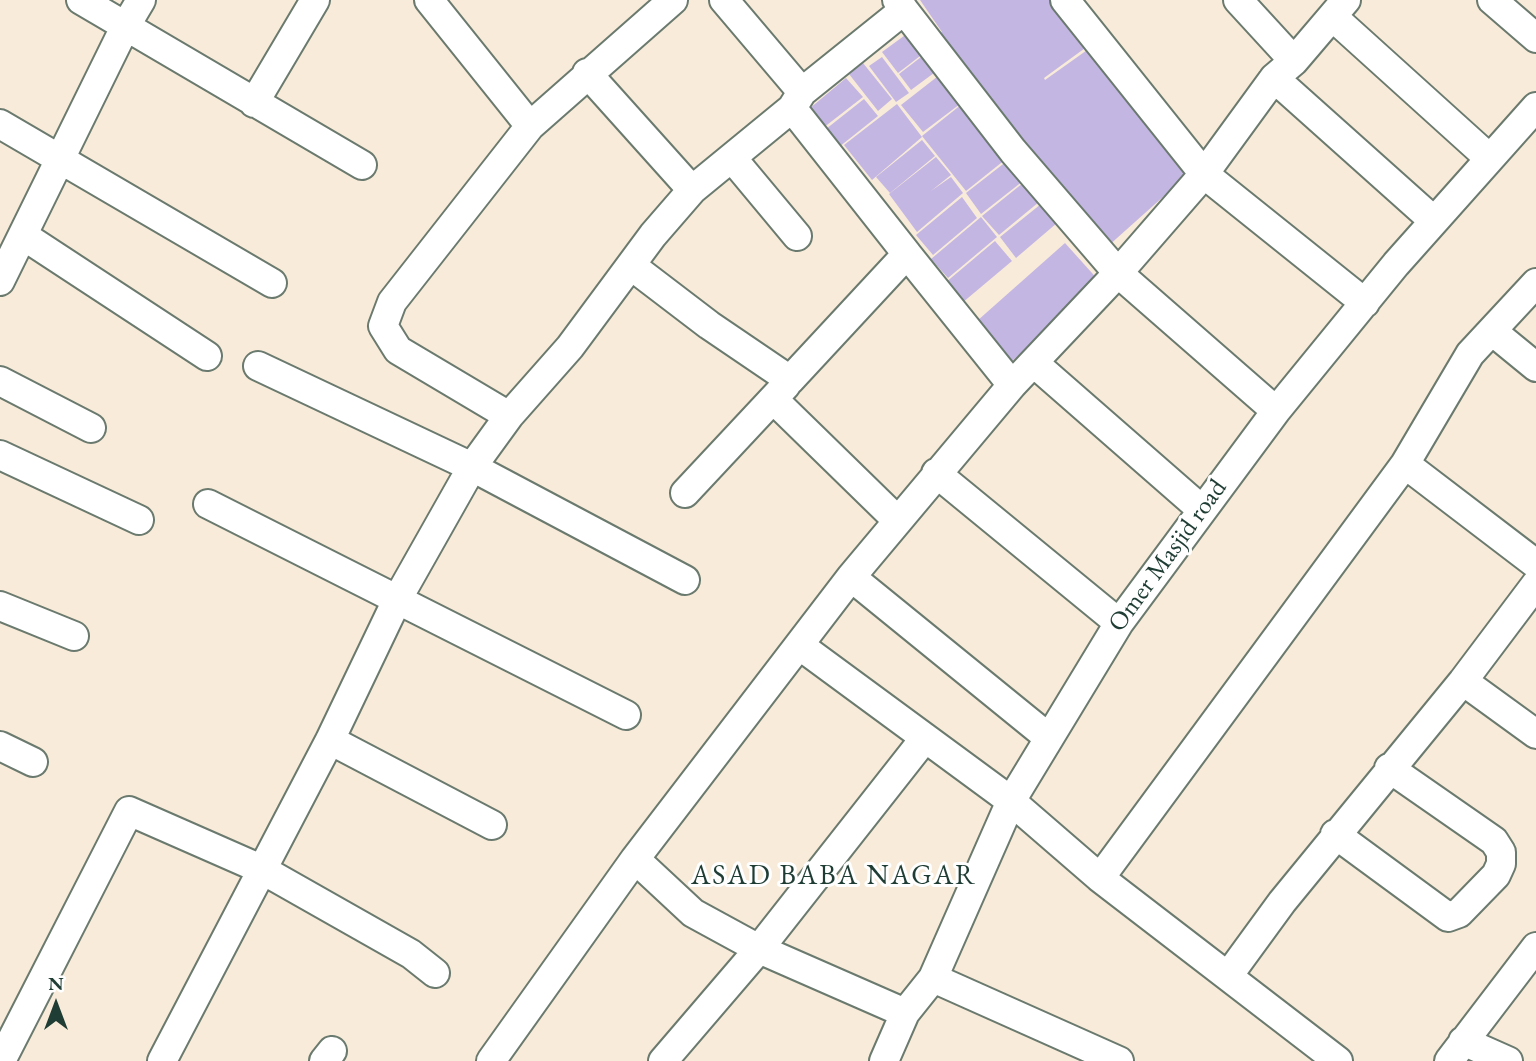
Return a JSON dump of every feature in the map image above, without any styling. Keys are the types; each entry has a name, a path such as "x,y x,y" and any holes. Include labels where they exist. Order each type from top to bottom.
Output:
{"street":[{"path":"81,0 362,165"},
{"path":"0,281 125,27 141,0"},
{"path":"254,103 316,0"},
{"path":"509,416 398,350 383,326 392,302 530,126 673,0"},
{"path":"724,0 906,254 1012,385"},
{"path":"1065,0 1204,174 1365,303"},
{"path":"1238,0 1284,70 1434,221"},
{"path":"1492,0 1536,38"},
{"path":"439,3 530,126"},
{"path":"162,1061 330,740 398,598 472,467 509,416 570,347 633,267 653,235 692,190 732,158 900,5 1013,151 1118,273 1276,411"},
{"path":"491,1061 635,859 851,577 1012,385 1118,273 1204,174 1284,70 1339,8 1489,158"},
{"path":"587,73 692,190"},
{"name":"Omer Masjid road","path":"884,1061 905,1013 933,978 1011,801 1119,623 1276,411 1434,221 1536,108"},
{"path":"0,124 272,283"},
{"path":"732,158 797,236"},
{"path":"24,236 207,356"},
{"path":"685,493 906,254"},
{"path":"633,267 709,325 782,390 898,521"},
{"path":"1100,878 1405,464 1470,354 1536,284"},
{"path":"1492,331 1536,367"},
{"path":"1034,363 1201,509"},
{"path":"258,366 472,467 685,579"},
{"path":"0,381 91,428"},
{"path":"0,454 139,520"},
{"path":"1405,464 1536,564"},
{"path":"936,473 1119,623"},
{"path":"208,503 626,715"},
{"path":"851,577 1049,738"},
{"path":"1228,976 1335,834 1531,598"},
{"path":"0,606 74,636"},
{"path":"799,645 1011,801 1100,878 1338,1061"},
{"path":"1463,681 1536,734"},
{"path":"663,1061 758,949 925,738"},
{"path":"330,740 492,825"},
{"path":"0,746 33,762"},
{"path":"1335,834 1448,917 1459,913 1496,875 1501,864 1501,852 1494,841 1389,768"},
{"path":"0,1061 129,811 261,869 411,954 435,973"},
{"path":"635,859 693,913 758,949 905,1013"},
{"path":"1456,1051 1526,982 1536,947"},
{"path":"933,978 1119,1061"},
{"path":"1456,1051 1508,1061"}],"building":[{"path":"920,0 1061,0 1092,43 1044,78 1045,80 1090,48 1192,171 1107,247 936,37 942,32"},
{"path":"908,33 924,53 898,73 882,52"},
{"path":"925,54 938,70 911,90 899,74"},
{"path":"882,57 909,93 896,102 869,66"},
{"path":"863,63 892,99 878,111 849,74"},
{"path":"942,73 964,101 923,132 901,105"},
{"path":"846,78 863,97 823,128 809,109"},
{"path":"864,99 878,116 839,147 826,129"},
{"path":"897,104 922,137 872,180 844,145"},
{"path":"962,104 1006,159 966,191 922,136"},
{"path":"922,140 935,156 890,193 876,177"},
{"path":"936,157 951,175 931,191 951,177 963,193 917,232 889,194"},
{"path":"1007,161 1023,181 981,214 966,193"},
{"path":"1023,183 1039,202 999,235 982,216"},
{"path":"962,197 977,218 933,255 916,235"},
{"path":"1041,204 1057,223 1016,258 1000,237"},
{"path":"981,217 997,237 948,278 931,259"},
{"path":"995,241 1012,261 962,303 945,283"},
{"path":"1065,243 1101,283 1012,361 977,321"}],"district":[{"name":"ASAD BABA NAGAR","path":"834,876"}]}
